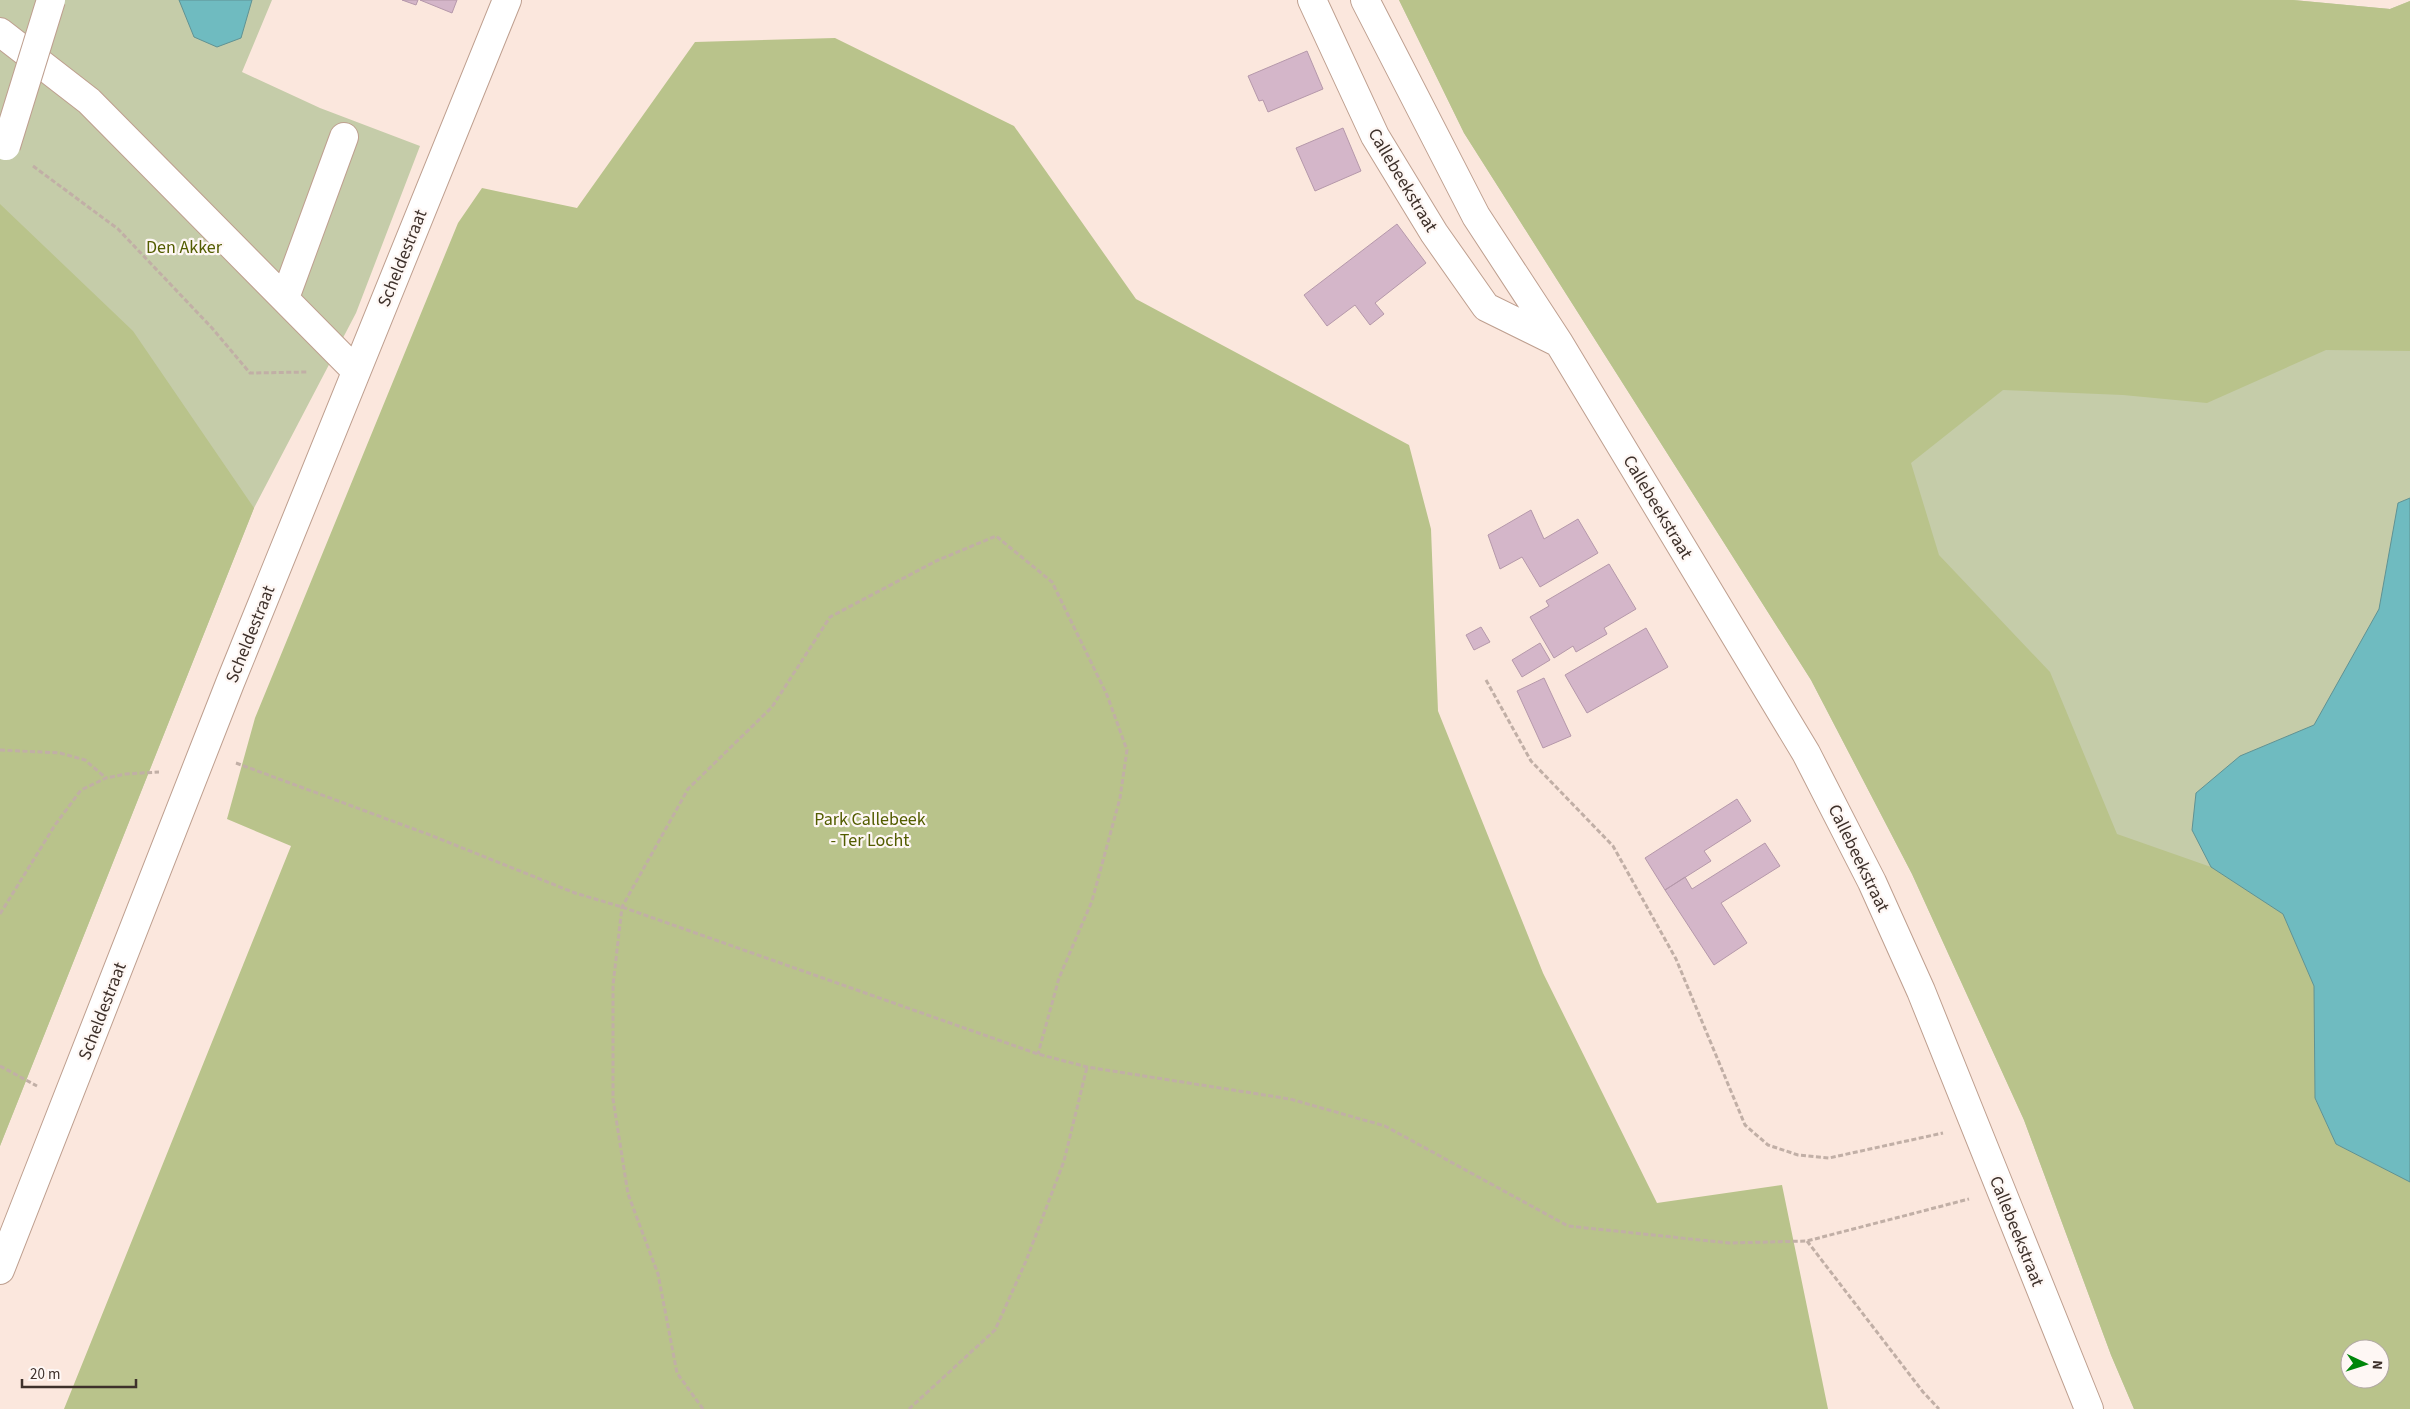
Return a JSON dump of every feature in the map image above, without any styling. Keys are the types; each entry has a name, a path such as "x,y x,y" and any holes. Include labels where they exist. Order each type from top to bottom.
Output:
{"street":[{"path":"6,146 51,0"},
{"name":"Scheldestraat","path":"0,1270 203,752 507,0"},
{"name":"Callebeekstraat","path":"1312,0 1375,136 1434,234 1486,307 1559,343"},
{"name":"Callebeekstraat","path":"1364,0 1476,216 1559,343 1806,753 1872,882 1921,991 2089,1409"},
{"path":"0,32 89,101 356,371"},
{"path":"285,298 344,137"}],"path":[{"path":"6,146 118,229 212,328 250,373 356,371"},
{"path":"703,1409 677,1373 658,1274 628,1194 613,1098 613,985 622,907 688,789 772,707 830,617 936,561 996,536 1052,582 1106,695 1127,750 1120,798 1092,901 1059,978 1038,1054"},
{"path":"1486,680 1531,761 1613,846 1676,959 1745,1125 1768,1145 1798,1155 1829,1158 1975,1125"},
{"path":"0,750 60,753 85,760 106,778"},
{"path":"0,914 55,825 82,790 106,778 126,774 165,772 203,752 430,835 575,893 622,907 1038,1054 1087,1067 1290,1099 1385,1126 1568,1226 1729,1242 1807,1241 2001,1191"},
{"path":"0,1066 66,1102"},
{"path":"909,1409 995,1330 1026,1260 1064,1161 1087,1067"},
{"path":"1807,1241 1922,1392 1939,1409"}],"green space":[{"name":"Den Akker","path":"0,0 272,0 242,72 320,108 420,146 356,313 254,508 0,1146"},
{"path":"1399,0 2293,0 2390,9 2410,1 2410,1409 2134,1409 2111,1355 2024,1120 1912,874 1811,680 1464,133"},
{"path":"1399,0 2293,0 2390,9 2410,1 2410,351 2326,350 2207,403 2123,395 2003,390 1911,463 1939,555 2050,672 2117,834 2211,867 2283,914 2314,986 2315,1099 2336,1144 2410,1182 2410,1409 2134,1409 2111,1355 2024,1120 1912,874 1811,680 1464,133"},
{"name":"Park Callebeek - Ter Locht","path":"835,38 1014,126 1136,299 1409,445 1431,529 1438,711 1543,973 1657,1203 1782,1185 1828,1409 64,1409 291,846 227,819 255,718 458,223 482,188 577,208 695,42"},
{"path":"0,204 133,331 254,508 0,1146"}],"water":[{"path":"179,0 252,0 241,38 217,47 194,37"},
{"path":"2410,498 2410,1182 2336,1144 2315,1098 2314,986 2283,914 2211,867 2192,830 2196,793 2240,756 2314,725 2379,609 2398,503"}],"building":[{"path":"402,0 418,0 416,5"},
{"path":"420,0 457,0 452,13"},
{"path":"1307,51 1323,89 1268,112 1263,100 1259,101 1248,76"},
{"path":"1343,128 1361,171 1315,191 1296,148"},
{"path":"1397,224 1426,263 1375,303 1384,314 1370,325 1355,305 1327,326 1304,295"},
{"path":"1531,510 1544,539 1578,519 1598,553 1540,587 1522,557 1500,569 1488,535"},
{"path":"1609,564 1636,609 1604,628 1607,634 1576,652 1573,646 1554,658 1530,617 1549,606 1546,601"},
{"path":"1481,627 1490,642 1474,650 1466,635"},
{"path":"1646,628 1668,667 1587,713 1565,675"},
{"path":"1540,643 1550,660 1522,677 1512,660"},
{"path":"1544,678 1571,736 1543,748 1517,691"},
{"path":"1737,799 1751,821 1704,851 1711,861 1665,890 1645,858"},
{"path":"1765,843 1780,866 1721,903 1747,943 1714,965 1665,890 1685,877 1692,889"}]}
